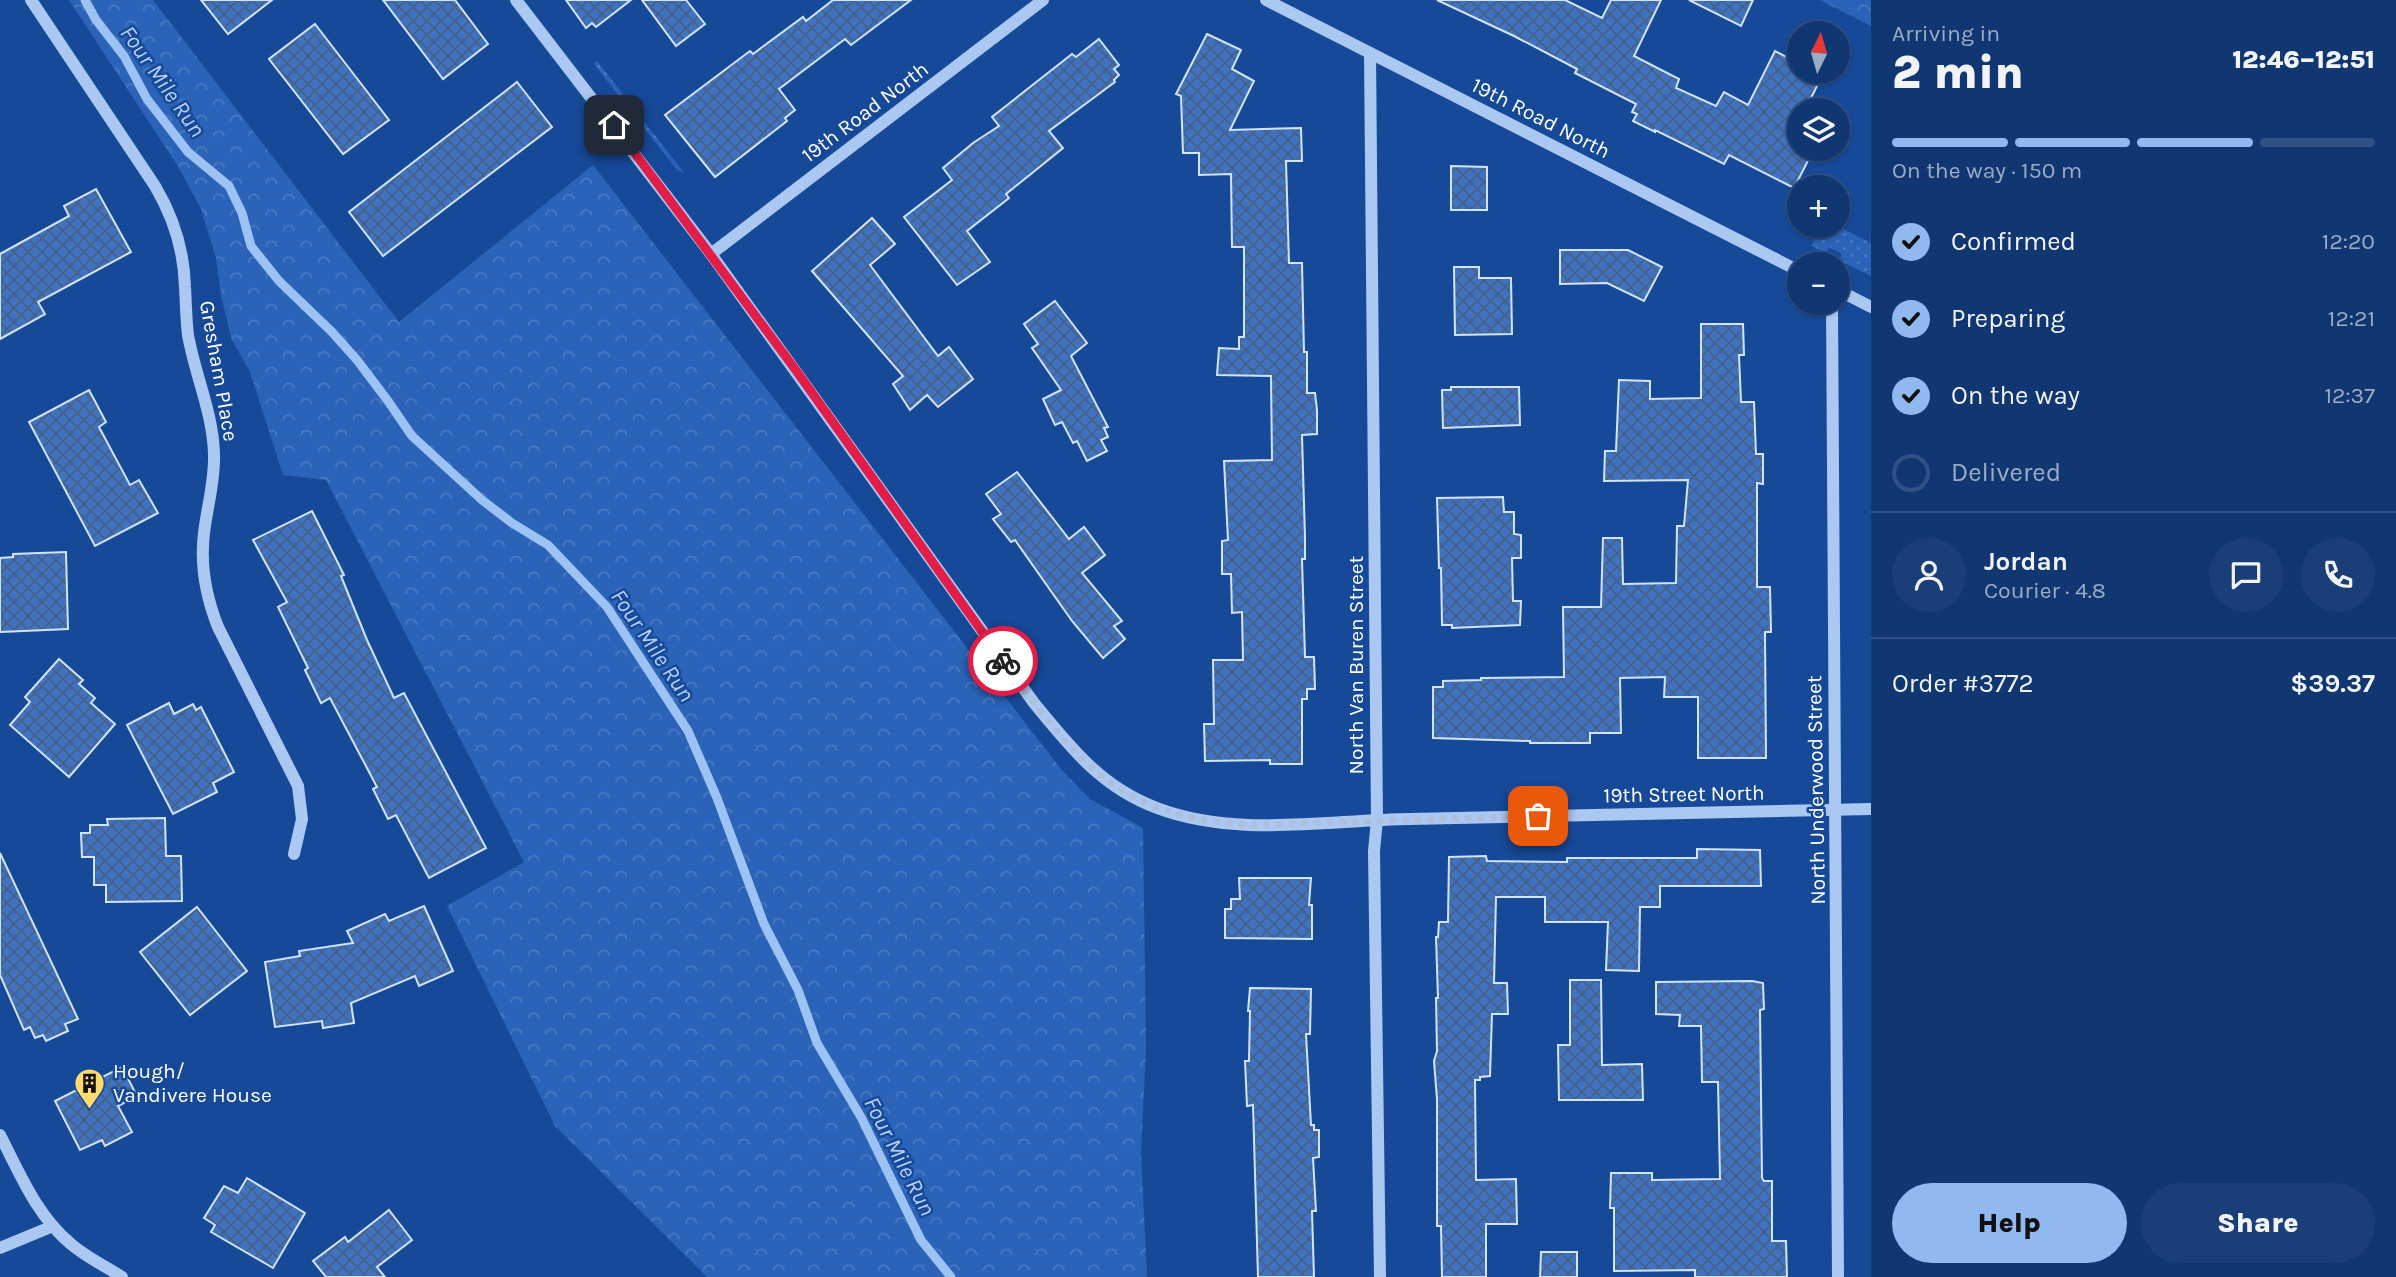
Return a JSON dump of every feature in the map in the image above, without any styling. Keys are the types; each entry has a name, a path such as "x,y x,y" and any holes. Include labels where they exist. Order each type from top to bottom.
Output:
{"street":[{"name":"Gresham Place","path":"31,0 155,186 181,245 188,333 208,411 214,455 203,543 205,586 218,627 298,786 302,819 294,854"},
{"name":"19th Street North","path":"516,0 711,254 1034,703 1083,761 1125,792 1157,808 1205,821 1252,825 1871,810"},
{"name":"19th Road North","path":"711,254 1043,0"},
{"name":"19th Road North","path":"1266,0 1787,265"},
{"name":"North Van Buren Street","path":"1370,53 1377,820 1374,865 1380,1277"},
{"path":"1850,296 1871,307"},
{"name":"North Underwood Street","path":"1832,315 1838,1277"},
{"path":"0,1135 37,1207 53,1226 72,1245 122,1277"},
{"path":"0,1248 53,1226"}],"green space":[{"path":"69,0 153,0 399,322 593,165 1061,769 1090,799 1143,828 1146,1048 1141,1152 1147,1277 707,1277 555,1126 447,906 524,862 326,480 283,475 250,372 231,338 216,258 201,209 179,168"},
{"path":"1819,0 1871,0 1871,26"},
{"path":"597,61 685,174 677,170 594,64"},
{"path":"1850,232 1871,243 1871,276 1850,266 1850,252 1838,252 1829,247 1824,252 1811,246 1815,238 1850,238"}],"building":[{"path":"201,0 272,0 228,34"},
{"path":"383,0 455,0 488,44 443,79"},
{"path":"566,0 631,0 596,27 592,23 586,28"},
{"path":"642,0 686,0 705,24 676,46"},
{"path":"833,0 911,0 851,45 845,39 779,89 795,110 785,118 787,121 715,177 665,115 750,51 753,54 803,17 806,21"},
{"path":"1437,0 1565,0 1602,18 1611,0 1661,0 1634,56 1679,79 1676,88 1716,106 1724,92 1748,105 1775,51 1787,57 1787,84 1818,84 1811,98 1787,98 1787,161 1808,161 1801,175 1787,175 1787,184 1729,155 1724,164 1633,121 1637,114 1632,112 1636,104 1575,73 1577,69"},
{"path":"1689,0 1753,0 1741,26"},
{"path":"315,24 389,120 343,154 269,59"},
{"path":"1207,34 1241,50 1232,69 1254,81 1230,130 1301,128 1302,161 1286,161 1289,263 1302,263 1307,393 1315,393 1317,410 1317,434 1302,435 1305,657 1314,657 1315,689 1307,689 1307,699 1302,699 1302,764 1270,764 1270,760 1205,761 1204,724 1214,724 1213,660 1243,660 1242,612 1232,613 1231,574 1222,574 1222,541 1228,540 1224,461 1272,460 1271,376 1217,375 1219,348 1239,349 1239,337 1244,337 1244,247 1232,247 1231,174 1199,175 1199,153 1183,153 1181,96 1176,94"},
{"path":"1099,39 1119,65 1114,69 1119,75 1115,82 1049,131 1063,148 1006,194 1009,198 967,231 990,262 957,285 904,217 952,180 943,168 999,126 992,117 1072,54 1076,57"},
{"path":"517,82 552,127 383,256 349,212"},
{"path":"1451,166 1487,167 1487,210 1451,210"},
{"path":"96,189 131,252 38,302 45,314 0,339 0,254 69,216 64,206"},
{"path":"872,218 895,244 870,265 938,356 949,347 973,379 938,407 927,395 910,410 893,384 903,376 812,271"},
{"path":"1560,250 1628,250 1662,267 1644,301 1607,283 1560,284"},
{"path":"1454,267 1479,267 1479,278 1511,278 1512,334 1455,335"},
{"path":"1055,301 1087,343 1071,356 1108,427 1104,428 1108,437 1101,440 1107,451 1087,461 1077,441 1073,443 1062,422 1055,425 1043,399 1061,390 1032,348 1038,344 1024,324"},
{"path":"1701,324 1743,324 1744,355 1739,355 1741,402 1754,402 1756,454 1763,454 1763,484 1757,483 1757,587 1770,587 1771,632 1765,632 1766,758 1698,758 1698,697 1664,697 1665,677 1620,678 1621,733 1590,733 1590,743 1433,738 1433,687 1443,687 1443,681 1564,677 1563,607 1601,607 1603,538 1622,538 1623,584 1676,583 1677,526 1684,526 1688,480 1604,481 1605,451 1616,451 1619,380 1650,381 1650,399 1701,398"},
{"path":"1451,387 1519,387 1520,425 1443,428 1442,390 1451,390"},
{"path":"89,390 106,422 99,427 130,485 139,480 158,513 95,546 29,422"},
{"path":"1017,472 1069,539 1084,527 1105,555 1082,573 1122,621 1114,626 1125,639 1103,658 1072,621 1015,540 1011,542 993,519 1001,514 986,494"},
{"path":"1503,497 1504,512 1514,512 1514,534 1521,535 1521,558 1512,558 1513,601 1521,601 1520,625 1452,628 1452,625 1442,625 1437,498"},
{"path":"312,511 344,575 341,576 367,640 394,698 404,693 486,848 429,878 396,815 388,819 373,789 377,787 330,698 321,703 305,670 308,668 278,607 287,602 253,540"},
{"path":"66,552 68,629 0,632 0,558 13,557 13,554"},
{"path":"59,659 83,680 79,684 95,698 91,703 115,724 69,777 10,725 30,702 25,697"},
{"path":"169,703 174,714 193,704 196,710 201,707 234,772 213,783 217,792 173,814 127,725"},
{"path":"165,818 166,856 181,856 182,901 106,902 106,885 94,885 94,857 82,857 81,833 90,833 90,825 108,825 107,819"},
{"path":"1697,849 1760,850 1761,886 1660,886 1660,907 1640,907 1639,971 1606,970 1608,922 1545,922 1545,897 1496,897 1494,983 1507,983 1508,1014 1492,1014 1490,1076 1475,1080 1476,1180 1516,1179 1517,1224 1486,1224 1486,1277 1442,1277 1441,1226 1437,1226 1437,1099 1434,1061 1437,1051 1438,998 1436,937 1439,922 1448,922 1449,857 1486,856 1487,861 1567,862 1567,858 1697,858"},
{"path":"0,853 78,1019 65,1024 68,1031 46,1041 43,1035 35,1038 30,1027 24,1030 0,975"},
{"path":"1239,878 1311,878 1309,905 1312,905 1312,939 1225,938 1225,909 1231,909 1231,899 1240,899"},
{"path":"424,906 453,971 419,986 415,976 351,1003 354,1023 323,1028 322,1021 275,1027 265,962 300,956 299,951 353,943 347,931 385,914 389,921"},
{"path":"197,907 247,971 190,1015 140,952"},
{"path":"1570,980 1601,980 1602,1065 1642,1064 1643,1100 1559,1100 1558,1045 1570,1045"},
{"path":"1656,982 1763,983 1764,1009 1760,1010 1762,1178 1764,1181 1772,1181 1772,1241 1786,1241 1787,1277 1695,1277 1695,1270 1614,1271 1611,1173 1652,1173 1652,1180 1720,1179 1718,1082 1702,1082 1701,1026 1679,1026 1680,1015 1656,1014"},
{"path":"1250,988 1311,989 1310,1034 1306,1034 1311,1125 1314,1125 1314,1130 1319,1130 1319,1157 1313,1158 1316,1211 1312,1211 1314,1277 1258,1277 1253,1105 1247,1106 1245,1061 1249,1061"},
{"name":"Hough/ Vandivere House","path":"122,1067 137,1096 118,1106 132,1132 105,1146 102,1140 80,1150 55,1101"},
{"path":"247,1178 305,1213 273,1268 211,1232 215,1225 204,1218 224,1186 238,1193"},
{"path":"389,1210 412,1240 377,1267 385,1277 326,1277 313,1261 345,1237 348,1242"},
{"path":"1541,1252 1577,1252 1577,1277 1540,1277"}],"waterway":[{"name":"Four Mile Run","path":"85,0 96,20 124,56 147,99 188,152 229,186 242,213 251,246 279,281 357,360 412,436 482,500 512,523 548,545 607,607 688,731 717,798 764,924 798,990 817,1043 861,1117 921,1240 951,1277"}],"way so far":[{"path":"1003,661 1047,719 1096,773 1141,801 1181,816 1252,825 1538,816"}],"place":[{"name":"Hough/ Vandivere House","path":"90,1110"}],"route":[{"path":"614,125 795,369 1003,661"}]}
